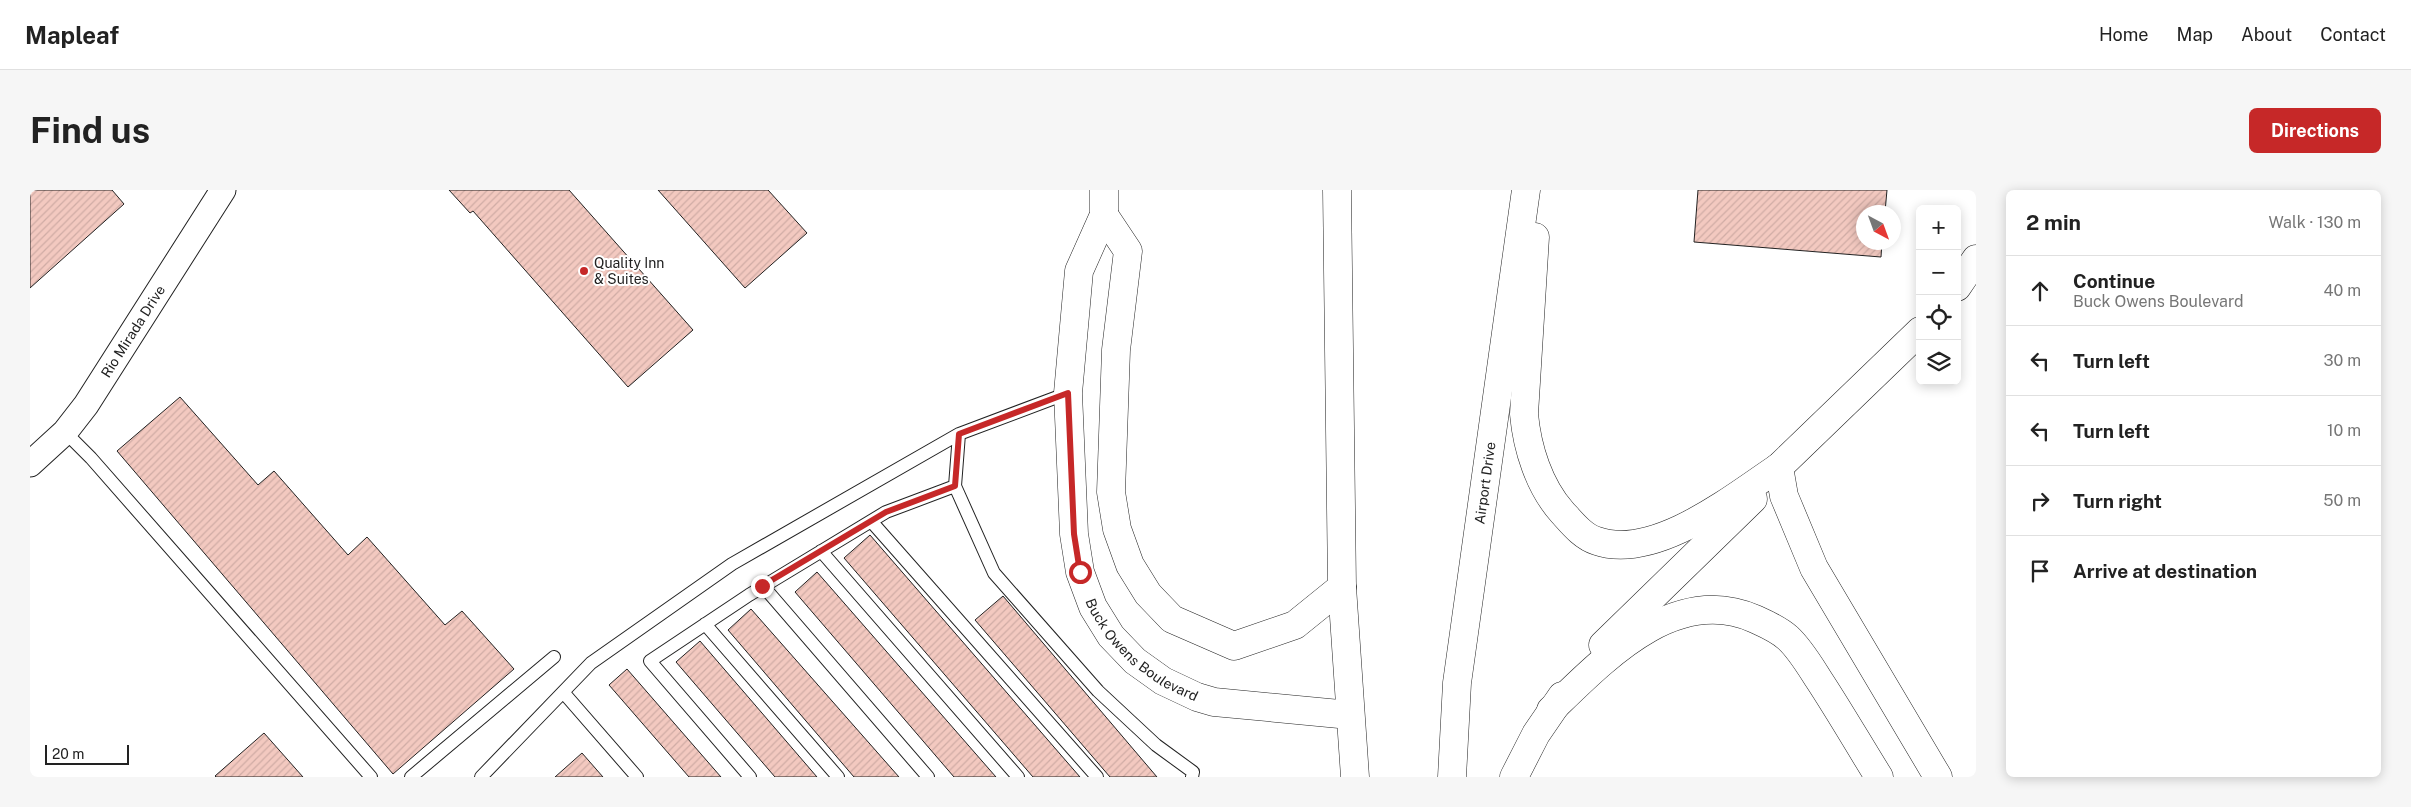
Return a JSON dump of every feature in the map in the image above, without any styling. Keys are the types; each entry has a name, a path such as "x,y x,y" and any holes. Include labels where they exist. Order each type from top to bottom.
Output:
{"main road":[{"path":"1337,190 1342,587 1355,777"},
{"name":"Airport Drive","path":"1452,777 1457,683 1526,190"},
{"path":"1535,190 1534,256 1524,414 1526,439 1544,485 1559,509 1576,529 1596,541 1615,545 1644,542 1693,524 1779,467"},
{"name":"Buck Owens Boulevard","path":"1104,203 1128,251 1116,350 1111,492 1117,530 1130,565 1148,594 1172,619 1234,646 1295,625 1342,587"},
{"name":"Buck Owens Boulevard","path":"1104,203 1079,271 1068,393 1074,534 1080,572 1093,607 1111,636 1135,661 1163,682 1197,697 1214,702 1350,715"},
{"path":"1961,281 1976,259"},
{"path":"1514,777 1551,710 1601,647 1630,616 1750,502 1779,467 1916,335"},
{"path":"1779,467 1784,496 1814,568 1938,777"},
{"path":"1551,710 1622,646 1642,632 1665,620 1688,611 1713,608 1741,613 1768,624 1787,637 1799,651 1879,777"}],"street":[{"name":"Rio Mirada Drive","path":"30,464 65,432 105,378 223,190"}],"lane":[{"path":"482,777 591,663 732,564 959,434 1068,393"},
{"path":"65,432 91,458 371,777"},
{"path":"959,434 955,486 994,573 1098,691 1156,746 1193,772 1192,777"},
{"path":"750,777 650,662 762,586 886,512 955,486"},
{"path":"871,521 1097,777"},
{"path":"821,551 1018,777"},
{"path":"762,586 928,777"},
{"path":"705,624 838,777"},
{"path":"411,777 554,657"},
{"path":"563,692 637,777"}],"building":[{"path":"30,190 112,190 124,204 30,288"},
{"name":"Quality Inn & Suites","path":"449,190 569,190 693,330 628,387 473,211 470,213"},
{"name":"Quality Inn & Suites","path":"658,190 768,190 807,233 745,288"},
{"path":"1698,190 1887,190 1886,205 1856,205 1856,250 1881,250 1881,257 1694,242"},
{"path":"180,397 258,485 274,471 348,555 367,537 445,625 462,611 514,669 393,774 117,451"},
{"path":"870,535 1080,777 1033,777 844,558"},
{"path":"817,572 996,777 954,777 795,592"},
{"path":"1003,596 1157,777 1110,777 975,620"},
{"path":"751,609 899,777 854,777 728,630"},
{"path":"700,641 817,777 775,777 676,662"},
{"path":"627,669 721,777 689,777 609,685"},
{"path":"264,733 303,777 215,776"},
{"path":"582,753 603,777 555,777"}],"place":[{"name":"Quality Inn & Suites","path":"584,271"}],"route":[{"path":"762,586 886,512 955,486 959,434 1068,393 1074,534 1080,572"}]}
